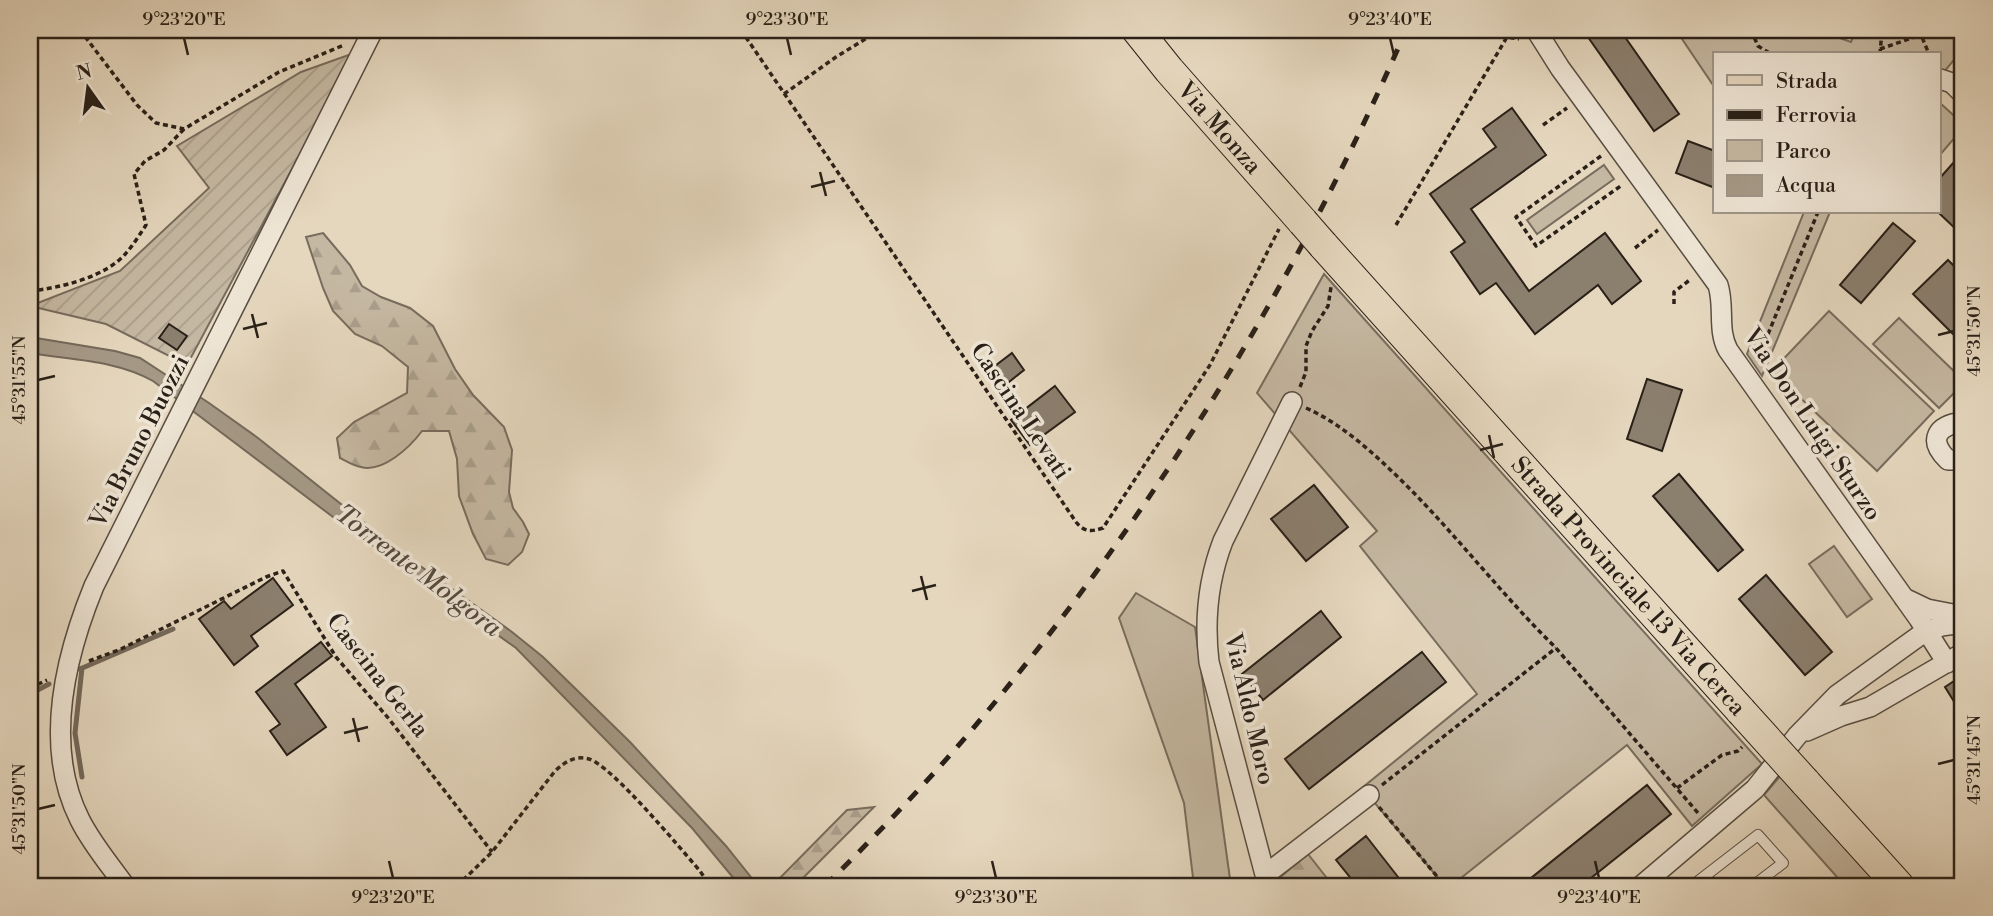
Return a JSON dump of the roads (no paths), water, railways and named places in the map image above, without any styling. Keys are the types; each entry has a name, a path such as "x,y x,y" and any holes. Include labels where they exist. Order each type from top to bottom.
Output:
{"main road":[{"name":"Via Monza","path":"1137,30 1294,221"},
{"name":"Strada Provinciale 13 Via Cerca","path":"1294,221 1323,245 1899,886"}],"street":[{"name":"Via Bruno Buozzi","path":"125,886 80,820 66,782 62,755 62,722 68,669 77,632 94,586 370,35"},
{"name":"Via Don Luigi Sturzo","path":"1528,35 1560,68 1718,285 1722,302 1723,338 1740,369 1927,632 1955,658"},
{"path":"1940,79 1952,83 1963,94"},
{"name":"Via Aldo Moro","path":"1292,402 1227,530 1216,560 1208,603 1209,662 1266,881 1369,795"},
{"path":"1963,422 1945,428 1938,435 1936,442 1939,451 1948,460 1963,460"},
{"path":"1903,597 1927,609 1963,616"},
{"path":"1645,885 1755,789 1797,736 1837,695 1898,649 1927,632 1947,624 1963,623"},
{"path":"1797,736 1841,716 1870,707 1955,658"}],"lane":[{"path":"1692,886 1758,835 1783,863 1753,886"}],"water":[{"name":"Torrente Molgora","path":"30,337 115,351 140,358 258,438 405,555 543,657 630,742 726,846 758,886 740,886 692,828 516,648 333,517 153,381 109,365 30,353"}],"waterway":[{"path":"80,669 173,629"},
{"path":"82,668 75,733 82,777"},
{"path":"30,694 49,684"}],"railway":[{"path":"825,886 970,732 1036,652 1158,484 1214,398 1317,218 1406,30"}]}
